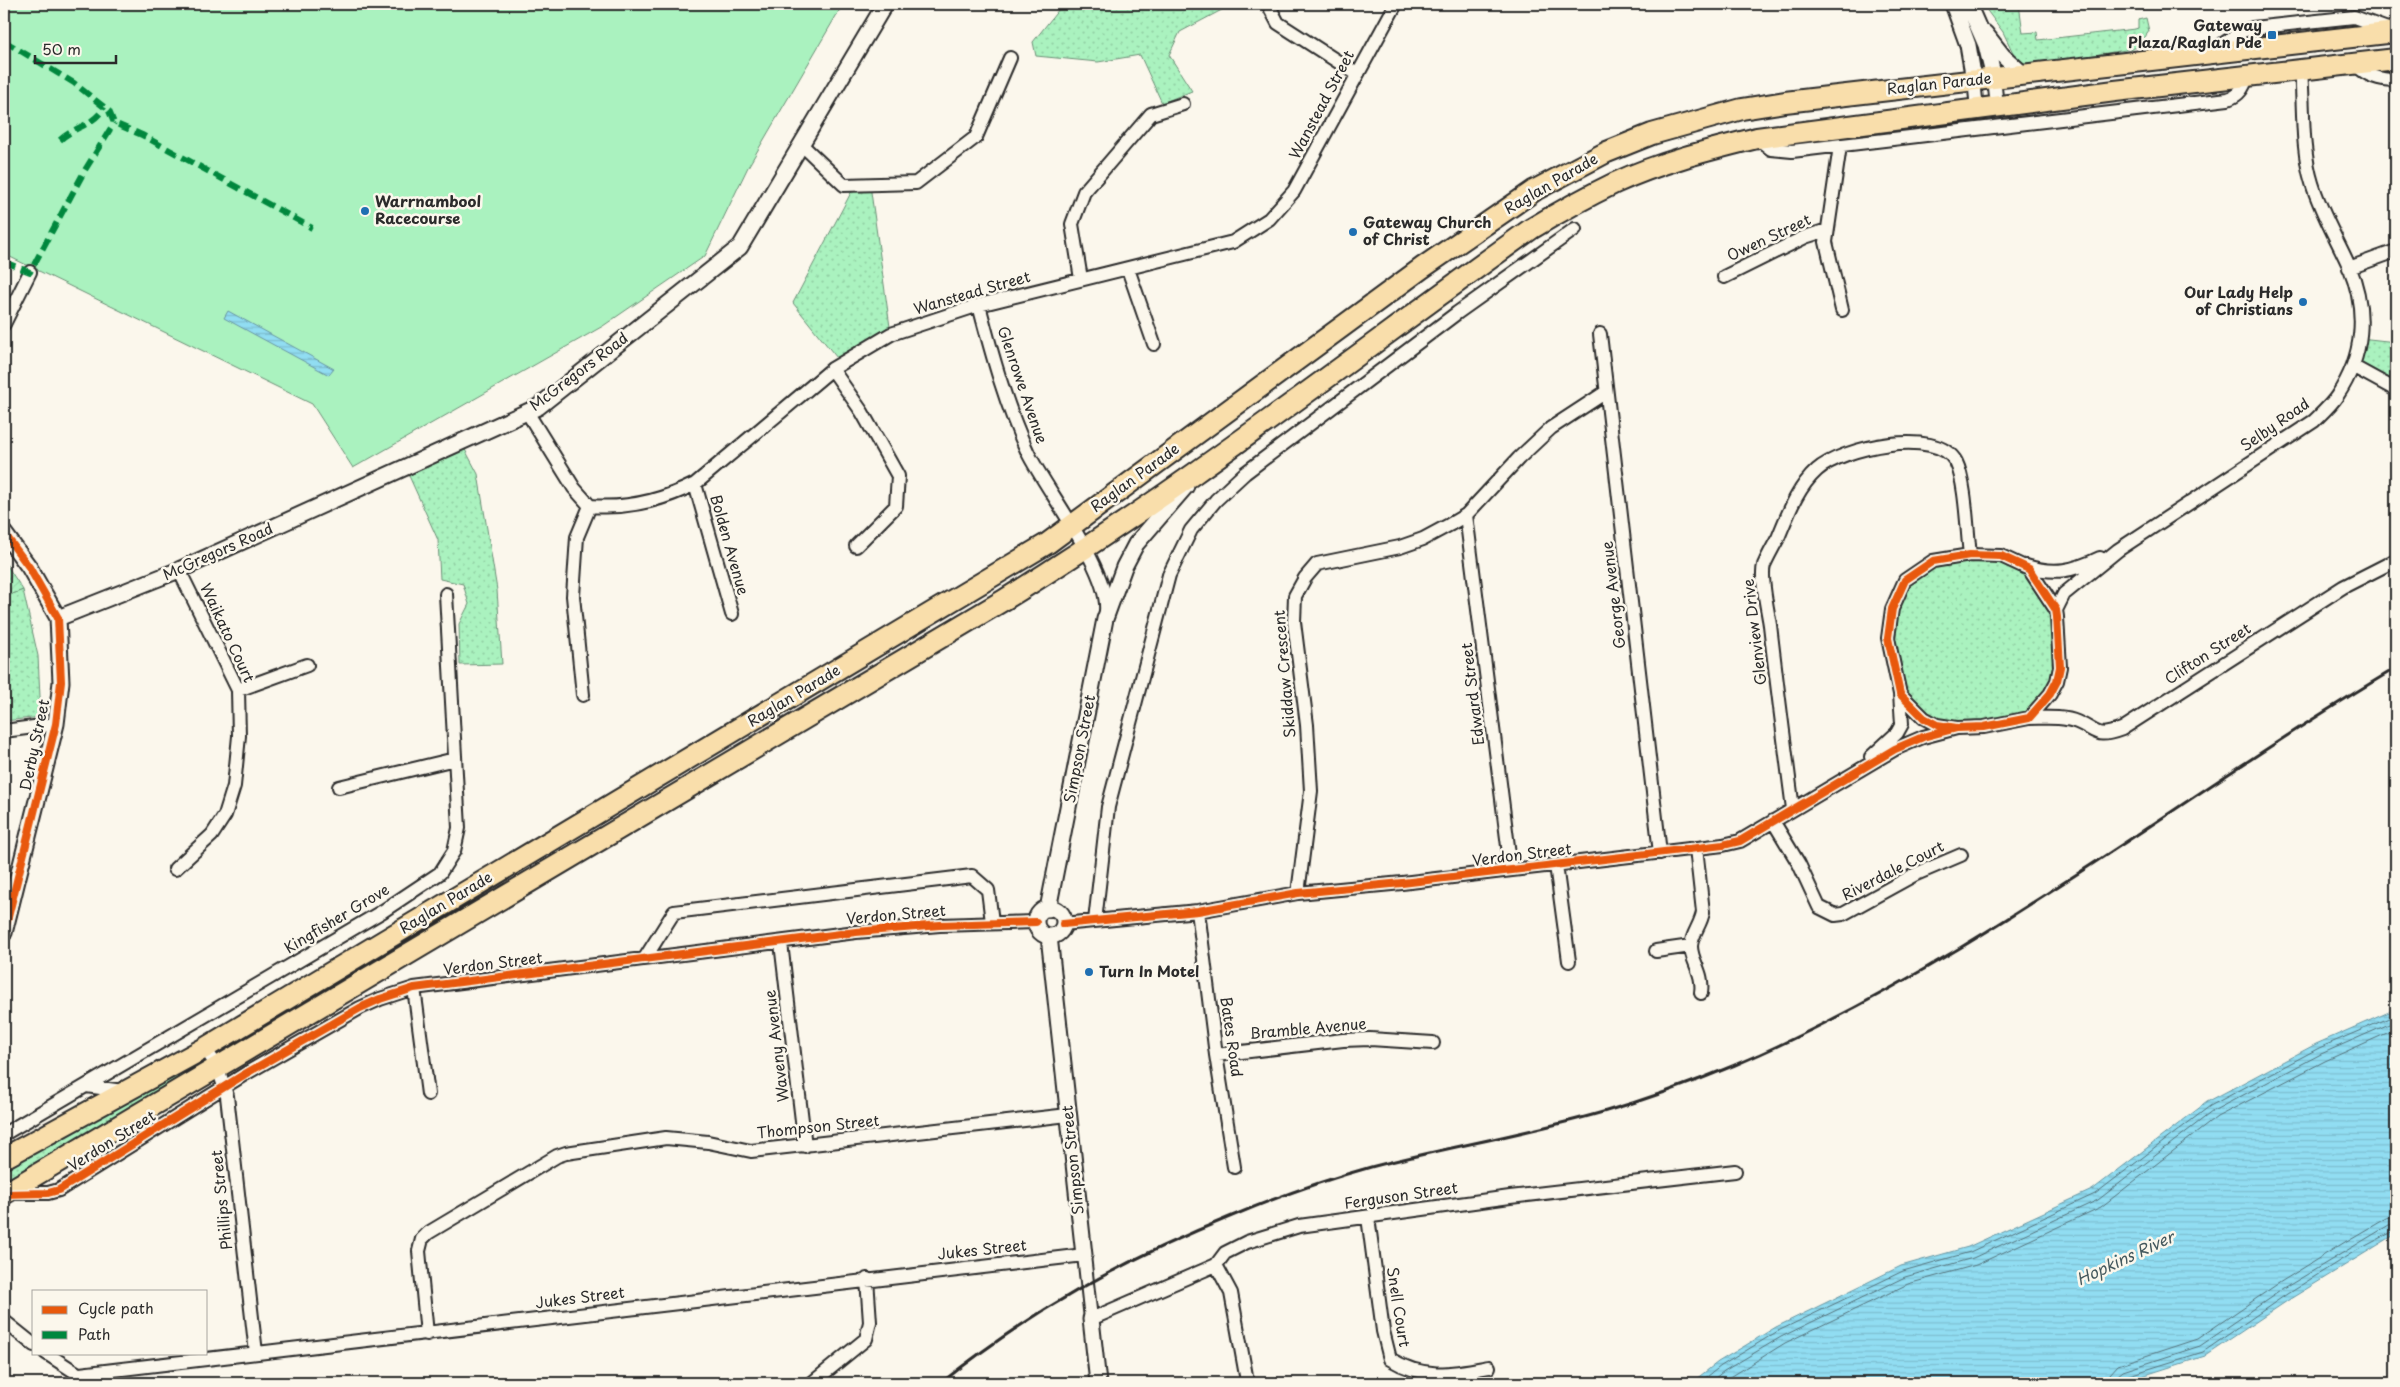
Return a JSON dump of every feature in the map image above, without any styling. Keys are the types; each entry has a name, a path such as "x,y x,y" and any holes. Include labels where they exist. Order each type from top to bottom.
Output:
{"highway":[{"name":"Raglan Parade","path":"4,1158 205,1048 990,579 1048,542 1505,209 1557,177 1607,152 1652,134 1750,108 1974,80 2025,76 2396,32"},
{"name":"Raglan Parade","path":"5,1194 1085,550 1241,441 1531,229 1571,205 1617,182 1702,152 1757,138 1987,107 2396,60"},
{"path":"1422,268 1441,293"}],"street":[{"name":"McGregors Road","path":"58,618 180,570 538,407 740,246 886,4"},
{"path":"1268,4 1278,23 1357,74"},
{"name":"Wanstead Street","path":"590,506 612,508 655,499 673,495 695,484 832,369 891,334 979,305 1233,242 1269,220 1294,191 1396,4"},
{"path":"1953,4 1965,36 1974,80 1987,107"},
{"path":"1968,4 1986,45 1994,78 1987,107"},
{"path":"1978,24 2003,56 2025,76"},
{"path":"802,145 844,185 916,184 976,136 1010,58"},
{"path":"2355,64 2365,74 2374,78 2396,80"},
{"name":"Selby Road","path":"2056,610 2064,594 2118,550 2314,420 2337,397 2354,367 2360,348 2361,323 2358,293 2311,181 2301,70"},
{"path":"1757,138 1771,148 1783,151 1840,146 2228,99 2236,97 2241,92 2248,76"},
{"path":"1081,279 1072,224 1084,192 1151,114 1183,104"},
{"path":"1840,146 1826,242 1842,310"},
{"path":"1095,921 1108,807 1169,575 1191,530 1216,500 1245,473 1457,313 1575,229"},
{"name":"Owen Street","path":"1724,277 1805,237 1827,230"},
{"path":"2349,268 2396,251"},
{"path":"1128,269 1154,344"},
{"path":"4,324 30,272"},
{"path":"1441,293 1457,313"},
{"name":"Glenrowe Avenue","path":"979,305 1013,417 1041,477 1085,550"},
{"name":"George Avenue","path":"1600,334 1660,853"},
{"path":"2354,367 2396,390"},
{"path":"832,369 862,412 898,476 896,506 856,546"},
{"name":"Skiddaw Crescent","path":"1298,893 1311,791 1306,725 1294,622 1295,596 1305,578 1317,564 1400,547 1423,539 1466,515 1537,440 1567,416 1606,392"},
{"path":"527,412 574,488 590,506 577,537 573,596 583,695"},
{"name":"Simpson Street","path":"1105,619 1124,567 1136,544 1186,486 1241,441"},
{"name":"Glenview Drive","path":"1793,808 1764,567 1796,496 1818,469 1852,451 1926,443 1938,446 1956,462 1960,476 1970,555"},
{"name":"Bolden Avenue","path":"695,484 732,614"},
{"name":"Edward Street","path":"1466,515 1511,870"},
{"path":"4,533 29,568 58,618"},
{"name":"Simpson Street","path":"1048,909 1107,602 1103,584 1085,550"},
{"name":"Selby Road","path":"2022,565 2044,572 2061,572 2084,566 2118,550"},
{"path":"1970,555 2000,556 2030,569 2056,610 2060,667 2057,681 2050,694 2029,718 1984,727 1957,728 1938,725 1924,718 1900,694 1888,638 1892,609 1905,580 1933,561 1970,555"},
{"name":"Clifton Street","path":"2029,718 2077,722 2095,733 2108,734 2122,729 2343,587 2396,560"},
{"name":"Waikato Court","path":"175,869 212,835 225,815 231,799 238,766 238,690 180,570"},
{"name":"Kingfisher Grove","path":"4,1134 383,911 440,873 454,851 459,828 446,594"},
{"name":"Derby Street","path":"4,932 56,724 61,682 58,618"},
{"path":"238,690 307,665"},
{"name":"Verdon Street","path":"1855,772 1897,733 1902,724 1900,694"},
{"path":"4,731 56,724"},
{"name":"Verdon Street","path":"1063,924 1198,910 1298,893 1660,853 1740,841 1894,749 1923,737 1957,728"},
{"path":"339,787 455,759"},
{"name":"Riverdale Court","path":"1773,821 1799,864 1814,900 1826,913 1835,915 1854,909 1914,875 1962,855"},
{"path":"1696,848 1703,912 1702,920 1694,933 1691,946 1702,981 1701,992"},
{"path":"1556,865 1569,961"},
{"name":"Verdon Street","path":"646,958 674,912 972,876 988,890 992,922"},
{"path":"1048,909 1059,913 1063,924 1058,933 1049,936 1041,934 1036,922 1040,912 1048,909"},
{"name":"Bates Road","path":"1198,910 1216,1055 1234,1167"},
{"name":"Verdon Street","path":"5,1194 48,1193 59,1190 225,1087 360,1008 414,988 856,932 992,922 1036,922"},
{"name":"Simpson Street","path":"1049,936 1098,1383"},
{"name":"Waveny Avenue","path":"781,943 805,1146"},
{"path":"1656,951 1691,946"},
{"path":"414,988 428,1094"},
{"name":"Bramble Avenue","path":"1216,1055 1343,1040 1370,1039 1433,1043"},
{"name":"Phillips Street","path":"205,1048 218,1068 225,1087 256,1353"},
{"path":"86,1086 124,1091"},
{"name":"Thompson Street","path":"427,1334 419,1251 422,1239 428,1233 557,1156 604,1146 666,1138 708,1142 751,1151 1068,1115"},
{"name":"Ferguson Street","path":"1091,1319 1216,1265 1225,1253 1247,1242 1299,1226 1510,1197 1735,1171"},
{"name":"Snell Court","path":"1368,1217 1383,1331 1390,1359 1407,1369 1446,1375 1489,1367"},
{"name":"Jukes Street","path":"80,1374 427,1334 867,1279 1084,1255"},
{"path":"1216,1265 1231,1292 1247,1381"},
{"path":"812,1383 866,1339 870,1322 867,1279"},
{"path":"4,1321 32,1343"},
{"path":"48,1354 92,1383"}],"green space":[{"name":"Warrnambool Racecourse","path":"4,4 843,4 748,167 705,256 603,326 353,468 312,404 4,254"},
{"path":"1063,4 1233,4 1180,32 1169,55 1192,91 1162,103 1140,55 1098,62 1036,56 1033,42"},
{"path":"1982,4 2019,4 2023,33 2037,32 2038,40 2135,29 2138,28 2138,20 2146,18 2149,31 2139,46 2132,49 2026,66 2017,61 2003,32"},
{"path":"855,185 870,185 891,334 841,363 793,303"},
{"path":"2360,338 2396,342 2396,395 2354,367"},
{"path":"461,442 478,474 497,590 502,664 460,665 459,624 469,604 463,584 440,579 438,540 405,467"},
{"path":"4,561 23,590 4,597"},
{"path":"1933,561 2015,561 2056,610 2060,667 2029,718 1937,725 1906,702 1888,638 1905,580"},
{"path":"23,590 38,656 41,717 4,721 4,597"},
{"path":"196,1064 201,1065 199,1069 4,1194 4,1158"}],"water":[{"path":"228,311 334,369 329,375 224,318"},
{"name":"Hopkins River","path":"2396,1009 2396,1234 2290,1299 2205,1356 2120,1383 1691,1383 1718,1362 1776,1327 1901,1266 1968,1247 2092,1190 2207,1102 2316,1044"}],"railway":[{"path":"941,1383 1009,1333 1080,1289 1154,1250 1249,1209 1318,1183 1371,1167 1546,1127 1637,1102 1735,1065 1822,1024 1907,979 1990,930 2233,771 2396,668"}],"marked path":[{"path":"4,41 74,83 109,111 114,123 142,135 312,228"},
{"path":"60,140 96,118 104,107"},
{"path":"4,262 30,272 85,170 114,123"}],"cycle path":[{"path":"4,533 29,567 58,618 61,682 56,724 4,933"},
{"path":"1063,924 1198,911 1298,893 1402,883 1723,845 1740,841 1895,749 1923,737 1957,728 1984,727 2029,718 2050,694 2057,681 2060,667 2056,610 2029,569 2001,556 1970,555 1933,561 1905,580 1892,609 1888,638 1900,694 1924,718 1937,725 1957,728"},
{"path":"4,1194 48,1193 59,1190 245,1074 360,1008 414,988 856,932 940,925 1036,922"}],"place":[{"name":"Gateway Plaza/Raglan Pde","path":"2272,35"},
{"name":"Warrnambool Racecourse","path":"365,211"},
{"name":"Gateway Church of Christ","path":"1353,232"},
{"name":"Our Lady Help of Christians","path":"2303,302"},
{"name":"Turn In Motel","path":"1089,972"}]}
